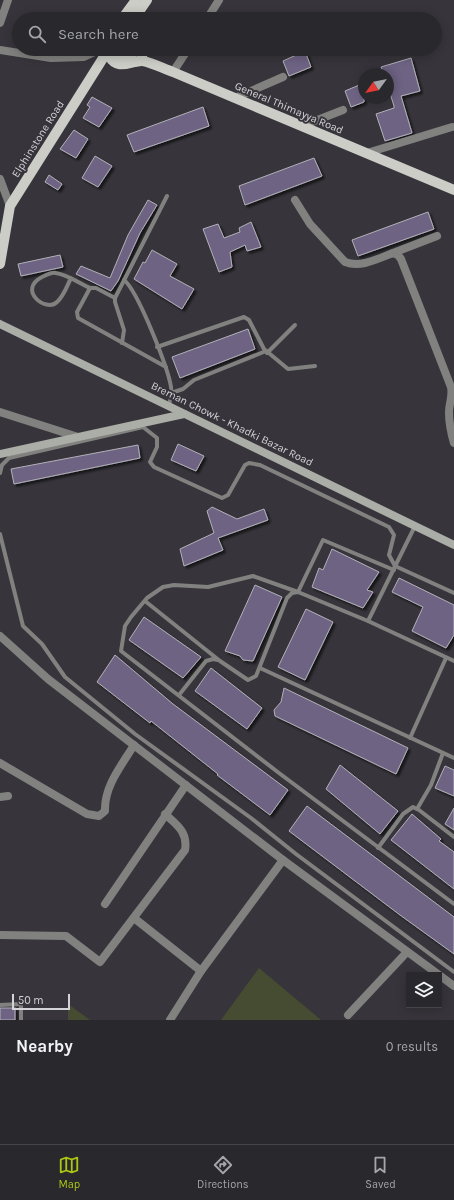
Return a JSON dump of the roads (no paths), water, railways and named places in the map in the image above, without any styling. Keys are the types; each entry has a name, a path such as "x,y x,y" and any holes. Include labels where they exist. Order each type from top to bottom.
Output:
{"main road":[{"path":"127,12 136,0"},
{"path":"139,12 147,0"},
{"name":"Elphinstone Road","path":"0,264 1,247 10,206 105,56"},
{"path":"110,56 113,62 126,65 139,62 139,56"},
{"name":"General Thimayya Road","path":"139,62 173,72 454,190"},
{"name":"Breman Chowk - Khadki Bazar Road","path":"0,324 454,545"},
{"path":"0,454 184,414"}],"street":[{"path":"0,23 8,0"},
{"path":"211,12 219,0"},
{"path":"0,50 12,52"},
{"path":"38,56 51,58 89,56"},
{"path":"173,72 183,56"},
{"path":"235,98 283,77"},
{"path":"302,126 343,110"},
{"path":"366,153 452,127"},
{"path":"0,179 10,206"},
{"path":"295,200 310,224 345,262 352,265 361,265 436,236"},
{"path":"393,253 401,258 453,396 449,410 449,423 454,443"},
{"path":"0,412 78,436"},
{"path":"0,636 48,679 283,860 454,986"},
{"path":"0,763 87,814 99,816 105,811 105,799 109,787 134,745"},
{"path":"105,904 186,785"},
{"path":"0,935 66,936 100,962 184,850 185,836 181,828 165,814"},
{"path":"170,1020 201,971 283,860"},
{"path":"134,918 201,971"},
{"path":"348,1015 408,952"}],"lane":[{"path":"122,343 124,330 115,298 167,196"},
{"path":"71,278 58,302 53,306 45,305 37,300 32,292 31,286 33,282 47,274 55,272 71,278 90,288 96,288 115,298"},
{"path":"124,280 134,292 166,367 171,393 169,406"},
{"path":"90,288 78,312 78,318 166,367"},
{"path":"157,347 244,317 249,320 267,352 288,369 315,366"},
{"path":"171,393 183,389 194,380 267,352 295,325"},
{"path":"0,473 2,465 9,458 143,427 157,438 157,446 150,462 151,466 218,497 225,498 245,465 254,463 389,527 394,535 389,555 395,568"},
{"path":"368,621 415,526"},
{"path":"0,534 23,626 42,644 65,677 135,734 251,818 302,859 454,972"},
{"path":"298,592 323,540 454,593"},
{"path":"454,661 368,621 298,592 253,576 208,587 174,586 163,587 157,590 145,601 125,626 122,651 378,848 454,904"},
{"path":"145,601 220,661 248,680 256,676 260,668 287,598 292,593 298,592"},
{"path":"410,738 446,658"},
{"path":"179,695 206,661 213,659 220,661"},
{"path":"260,668 454,758"},
{"path":"417,809 431,785 443,753"},
{"path":"378,848 403,814 413,807 454,836"},
{"path":"0,1005 21,1004 21,1020"}]}
